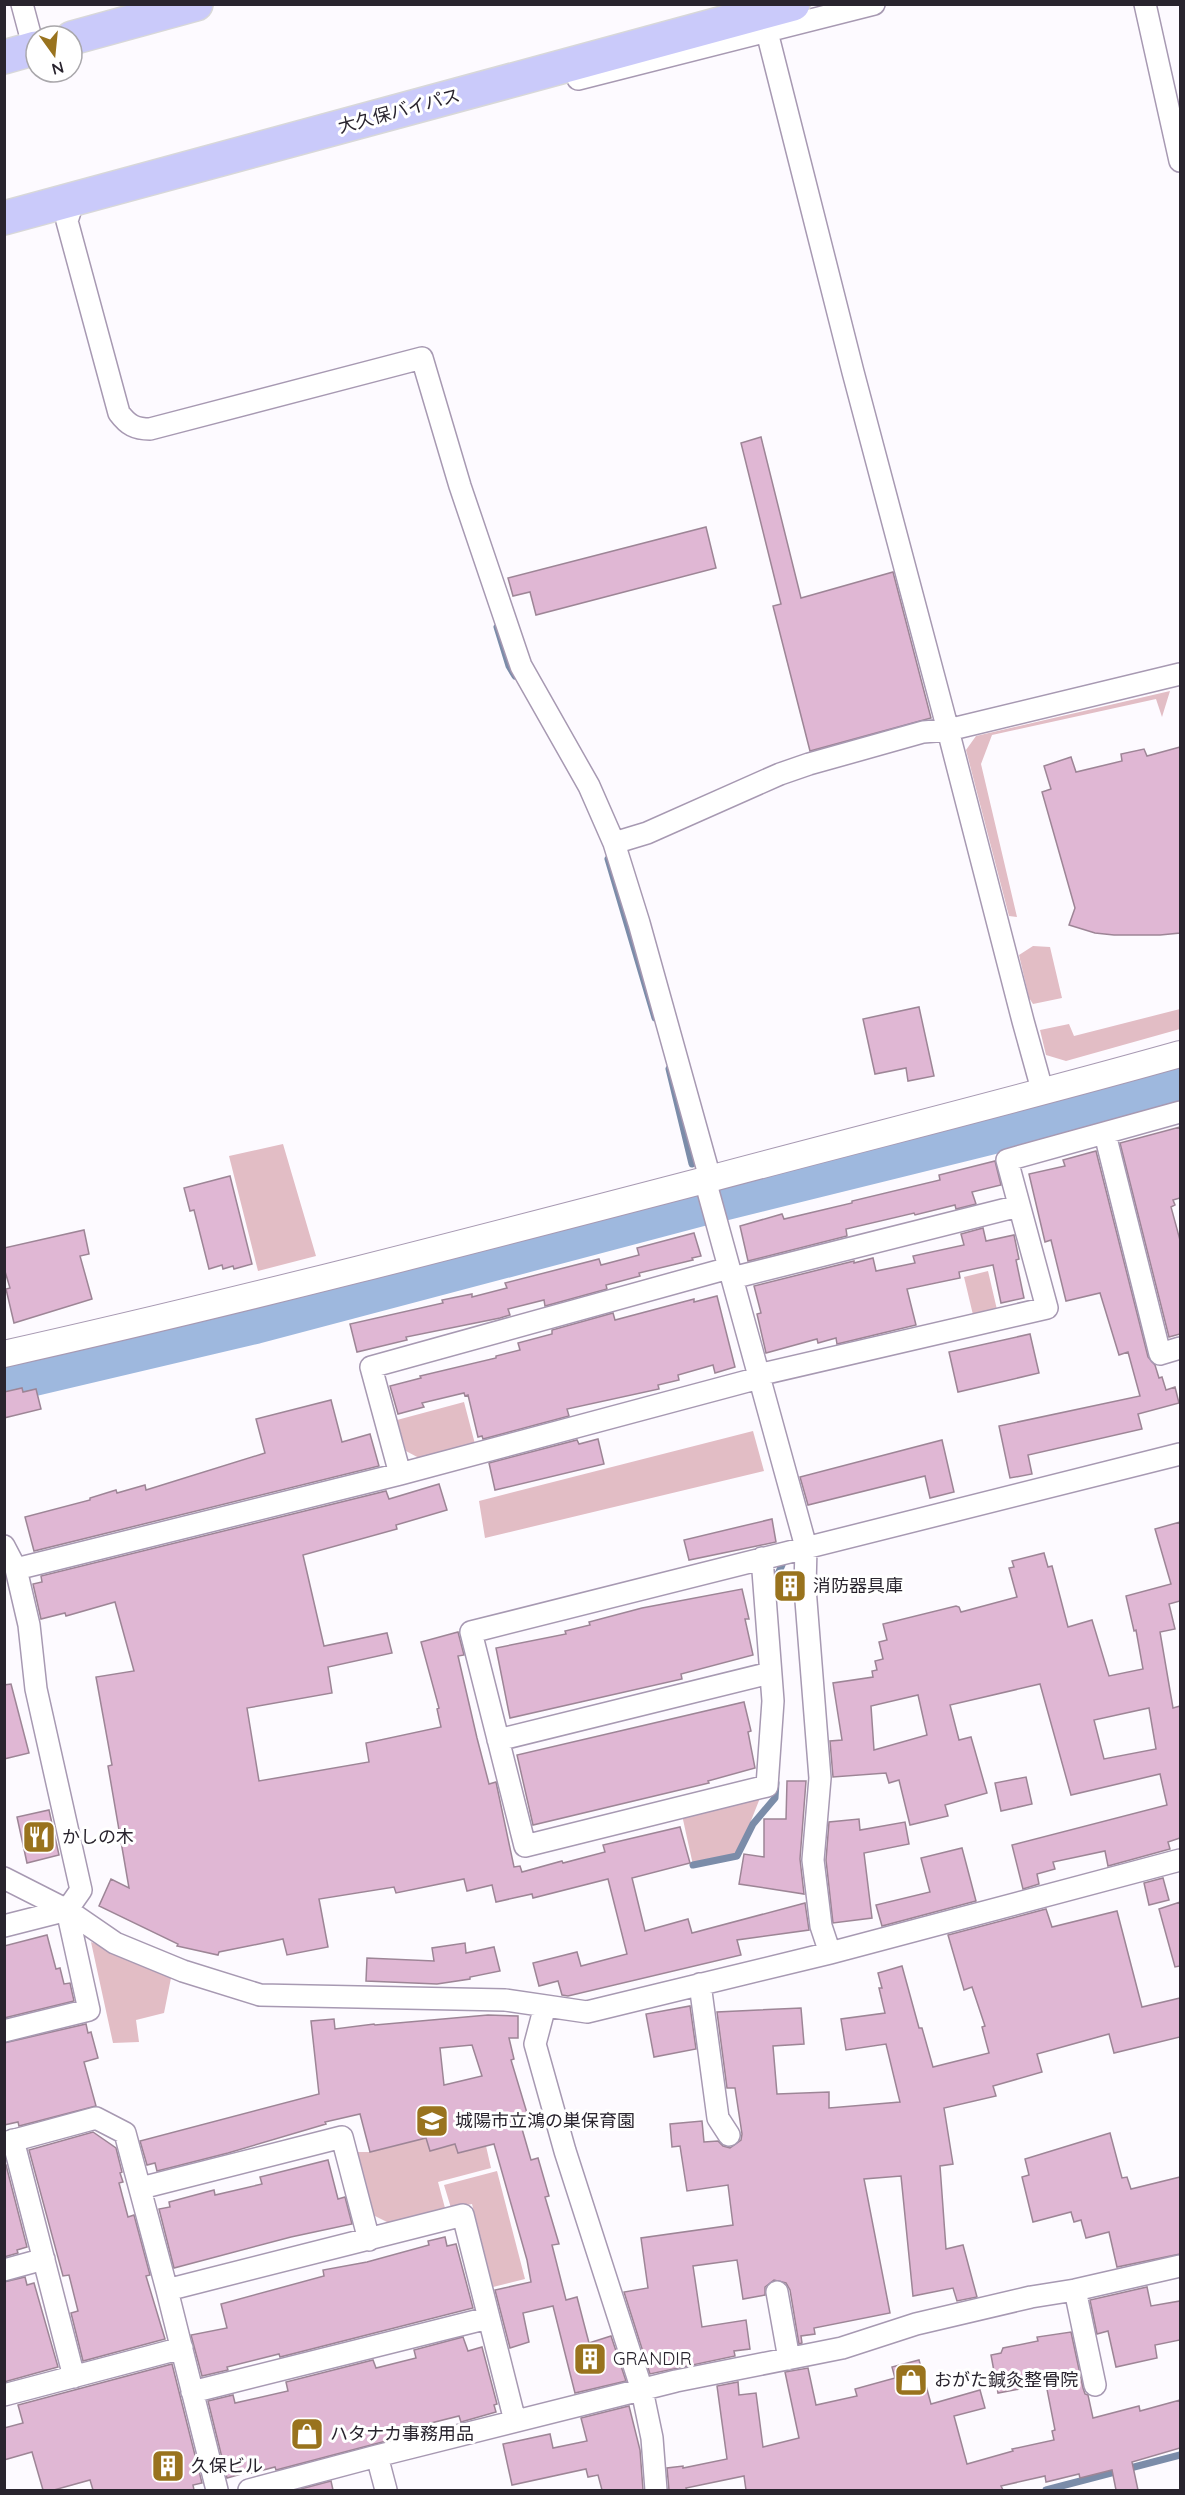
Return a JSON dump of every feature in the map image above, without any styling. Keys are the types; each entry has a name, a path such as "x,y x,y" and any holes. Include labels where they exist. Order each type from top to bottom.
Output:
{"highway":[{"path":"84,34 196,4"},
{"name":"大久保バイパス","path":"4,218 793,4"}],"street":[{"path":"22,4 25,24"},
{"path":"84,32 160,4"},
{"path":"456,95 495,97 513,95 874,4"},
{"path":"1145,4 1180,161"},
{"path":"767,32 853,372 1043,1093"},
{"path":"74,199 68,220 119,413 127,423 137,429 150,429 422,358 460,486 521,666 589,786 614,843 639,923 708,1183 716,1222 806,1547 805,1588 820,1778 813,1860 821,1926 830,1953"},
{"path":"614,843 647,833 780,774 809,764 923,732 948,730 1180,674"},
{"path":"4,1354 196,1311 708,1183 1180,1054"},
{"path":"16,1569 400,1474 759,1377 1047,1308 1007,1160 1180,1112"},
{"path":"1105,1134 1160,1354 1180,1348"},
{"path":"400,1474 371,1367 730,1273 1019,1206"},
{"path":"762,1558 773,1701 767,1786 525,1846 471,1632 762,1558 1180,1454"},
{"path":"4,1546 16,1569 29,1625 36,1689 81,1890 67,1910 4,1926"},
{"path":"498,1740 770,1673"},
{"path":"4,1878 67,1910 115,1943 183,1971 260,1995 505,2000 587,2012 830,1953 1180,1860"},
{"path":"4,2031 89,2010 67,1910"},
{"path":"700,1984 718,2118 729,2134"},
{"path":"545,2006 535,2044 565,2151 642,2390 652,2438 656,2490"},
{"path":"74,2377 44,2259 9,2142 96,2118 124,2133 141,2188 217,2490"},
{"path":"141,2188 342,2137 369,2240"},
{"path":"167,2290 463,2216 515,2421"},
{"path":"4,2270 44,2259"},
{"path":"249,2490 711,2373 842,2348 916,2324 1180,2266"},
{"path":"1075,2290 1095,2385"},
{"path":"777,2292 789,2359"},
{"path":"192,2392 488,2318"},
{"path":"4,2395 182,2348"},
{"path":"377,2456 386,2490"}],"shaded area":[{"path":"1170,691 1162,717 1156,699 992,735 981,764 1017,917 1009,916 966,750 976,736"},
{"path":"1033,946 1050,947 1062,998 1033,1004 1029,998 1019,955"},
{"path":"1180,1009 1180,1029 1066,1061 1046,1055 1040,1030 1069,1024 1074,1036"},
{"path":"283,1144 316,1256 258,1271 229,1156"},
{"path":"988,1271 998,1314 974,1319 964,1277"},
{"path":"464,1402 475,1444 419,1458 406,1451 397,1420"},
{"path":"753,1431 764,1471 485,1538 479,1501"},
{"path":"760,1798 737,1856 693,1865 682,1815"},
{"path":"91,1942 172,1973 164,2013 136,2020 139,2042 113,2043"},
{"path":"426,2138 455,2144 459,2153 486,2146 491,2168 438,2182 445,2208 389,2223 373,2215 357,2152 370,2152"},
{"path":"497,2171 525,2279 493,2287 472,2204 451,2208 444,2185"}],"building":[{"path":"761,437 801,598 893,572 931,718 810,751 773,606 781,604 741,443"},
{"path":"706,527 716,568 536,615 530,592 513,596 508,578"},
{"path":"1180,747 1180,933 1114,935 1095,933 1069,925 1075,908 1042,792 1051,789 1044,766 1071,757 1076,772 1122,761 1121,754 1144,749 1147,756"},
{"path":"919,1007 934,1076 908,1081 906,1068 875,1074 863,1019"},
{"path":"1180,1127 1180,1198 1173,1200 1175,1205 1171,1207 1180,1240 1180,1334 1169,1337 1120,1143"},
{"path":"1096,1151 1148,1357 1155,1365 1159,1378 1162,1377 1166,1390 1175,1387 1179,1403 1138,1414 1142,1429 1028,1455 1032,1474 1010,1478 999,1426 1140,1396 1128,1352 1119,1355 1100,1293 1066,1301 1051,1240 1045,1242 1029,1174 1065,1166 1063,1160"},
{"path":"995,1161 1001,1185 972,1192 976,1204 956,1209 955,1205 846,1229 847,1236 748,1261 740,1226 782,1214 784,1219 852,1203 852,1201 940,1180 939,1175"},
{"path":"230,1176 252,1264 234,1269 233,1266 223,1269 222,1265 209,1269 194,1210 190,1211 184,1188"},
{"path":"983,1228 986,1241 1014,1235 1019,1259 1016,1260 1024,1298 1001,1303 993,1265 959,1272 960,1278 907,1289 916,1325 837,1344 836,1338 818,1343 817,1339 766,1353 757,1314 761,1313 754,1286 873,1258 876,1271 915,1263 913,1256 964,1245 961,1234"},
{"path":"84,1230 89,1254 80,1256 92,1299 14,1323 6,1289 10,1288 4,1268 4,1248"},
{"path":"694,1233 701,1256 692,1258 693,1260 639,1273 640,1276 606,1285 607,1289 545,1306 544,1300 508,1309 510,1315 500,1318 406,1337 407,1340 357,1352 350,1324 443,1303 442,1300 472,1294 472,1297 507,1288 505,1283 599,1259 601,1265 639,1255 637,1248"},
{"path":"717,1296 735,1367 715,1373 713,1365 678,1375 679,1380 658,1385 659,1389 567,1409 569,1416 483,1439 482,1436 478,1437 468,1395 465,1396 464,1393 422,1403 424,1407 398,1414 390,1386 421,1378 420,1376 496,1358 496,1356 520,1350 518,1343 552,1334 552,1330 613,1313 615,1320 694,1299 694,1302"},
{"path":"1030,1334 1039,1373 958,1392 949,1352"},
{"path":"22,1388 23,1392 36,1389 41,1409 4,1418 4,1392"},
{"path":"331,1400 342,1442 370,1434 379,1466 34,1551 25,1517 90,1500 90,1498 116,1490 117,1493 145,1485 146,1490 265,1453 256,1419"},
{"path":"598,1439 604,1464 495,1490 489,1463 577,1440 579,1444"},
{"path":"942,1440 954,1492 930,1498 925,1476 808,1505 800,1477"},
{"path":"439,1484 447,1510 396,1525 397,1529 303,1555 324,1646 387,1633 392,1653 328,1667 332,1693 247,1708 259,1781 369,1762 366,1743 441,1727 437,1709 439,1708 421,1642 458,1632 464,1655 458,1656 477,1738 489,1784 496,1782 514,1867 520,1866 522,1872 562,1861 563,1863 605,1852 603,1845 680,1827 690,1863 632,1878 645,1931 688,1919 692,1933 805,1903 809,1930 737,1940 741,1955 568,1996 562,1995 558,1981 539,1986 533,1963 577,1952 581,1966 627,1954 608,1879 533,1898 532,1894 496,1902 492,1885 467,1891 464,1879 396,1893 394,1887 319,1899 328,1947 287,1955 283,1939 219,1952 218,1955 177,1946 178,1944 99,1906 111,1879 129,1888 108,1766 112,1765 96,1677 134,1671 115,1602 66,1616 65,1613 41,1619 33,1584 42,1582 41,1576 386,1491 389,1499"},
{"path":"772,1519 776,1542 689,1560 684,1540"},
{"path":"1180,1522 1180,1601 1169,1604 1175,1629 1160,1632 1173,1708 1180,1706 1180,1838 1168,1842 1170,1849 1108,1866 1105,1851 1053,1862 1055,1869 1037,1874 1039,1884 1023,1889 1012,1845 1167,1805 1160,1774 1071,1795 1040,1684 950,1705 959,1740 971,1737 987,1793 945,1805 948,1816 910,1825 899,1780 889,1783 886,1773 833,1777 830,1741 842,1740 833,1683 873,1677 872,1671 877,1670 875,1661 883,1659 879,1642 887,1640 883,1624 956,1606 961,1612 1017,1597 1009,1568 1014,1567 1012,1561 1044,1553 1048,1567 1052,1566 1068,1627 1092,1620 1109,1676 1143,1669 1136,1630 1134,1631 1126,1596 1171,1584 1155,1529","holes":["918,1695 927,1735 874,1750 871,1706","1149,1708 1156,1749 1104,1759 1094,1720"]},
{"path":"742,1589 749,1619 745,1619 753,1655 681,1674 682,1679 510,1718 496,1648 566,1634 565,1631 590,1625 589,1622 642,1608"},
{"path":"11,1684 29,1753 4,1759 4,1685"},
{"path":"744,1702 751,1731 748,1732 755,1768 708,1781 709,1783 533,1825 517,1755"},
{"path":"1026,1777 1032,1804 1001,1811 995,1783"},
{"path":"787,1781 806,1781 800,1859 804,1894 739,1884 744,1854 764,1857 764,1819 786,1819"},
{"path":"49,1810 59,1855 27,1863 17,1817"},
{"path":"859,1819 860,1830 905,1822 909,1844 864,1853 872,1918 833,1923 826,1860 829,1822"},
{"path":"962,1848 976,1901 882,1926 876,1905 930,1892 921,1858"},
{"path":"1163,1878 1169,1900 1149,1905 1144,1883"},
{"path":"1180,1902 1180,1966 1175,1967 1159,1909"},
{"path":"1046,1909 1052,1927 1117,1911 1142,2007 1180,1998 1180,2037 1114,2053 1109,2034 1037,2054 1042,2072 993,2086 996,2096 944,2108 953,2164 940,2166 946,2249 963,2245 977,2297 957,2301 953,2288 913,2296 901,2176 864,2179 890,2313 814,2328 815,2334 801,2336 802,2343 799,2344 790,2290 786,2283 774,2280 765,2287 765,2295 743,2299 737,2260 693,2266 702,2327 746,2320 750,2349 734,2351 735,2356 650,2374 624,2292 648,2288 641,2238 733,2225 728,2185 687,2191 680,2146 672,2147 670,2124 702,2121 704,2142 718,2141 730,2148 741,2140 735,2088 727,2088 717,2012 801,2008 804,2044 773,2046 777,2094 829,2092 829,2108 900,2102 886,2044 846,2050 841,2019 885,2013 878,1973 902,1966 919,2028 922,2028 933,2067 989,2053 982,2027 985,2026 972,1987 964,1990 948,1935"},
{"path":"47,1935 56,1969 60,1968 64,1984 70,1983 74,2001 4,2018 4,1946"},
{"path":"465,1943 466,1953 494,1947 500,1971 437,1984 366,1981 367,1958 434,1961 432,1948"},
{"path":"690,2006 696,2049 654,2057 646,2014"},
{"path":"488,2015 518,2016 518,2038 509,2038 514,2059 511,2060 527,2113 518,2115 531,2160 538,2158 549,2196 545,2197 559,2244 552,2245 566,2300 577,2297 589,2343 611,2336 626,2381 575,2393 553,2306 523,2313 529,2342 510,2348 495,2290 531,2282 527,2260 494,2144 458,2153 455,2144 430,2151 426,2138 370,2152 360,2114 325,2122 326,2124 228,2153 157,2171 155,2163 147,2165 140,2141 319,2094 311,2021 334,2019 335,2029","holes":["472,2045 482,2076 444,2085 440,2048"]},
{"path":"86,2024 88,2033 91,2032 98,2058 84,2062 96,2106 19,2126 18,2122 4,2125 4,2043"},
{"path":"93,2132 116,2148 123,2182 119,2183 128,2217 134,2215 150,2275 146,2276 165,2339 83,2361 71,2313 78,2311 69,2275 63,2276 29,2150"},
{"path":"1110,2133 1122,2178 1127,2177 1131,2189 1180,2177 1180,2254 1117,2267 1109,2232 1086,2238 1081,2220 1074,2222 1071,2212 1033,2222 1022,2177 1029,2175 1025,2159"},
{"path":"328,2160 338,2199 345,2197 352,2224 291,2237 174,2268 159,2209 170,2207 169,2202 214,2190 215,2195 262,2184 260,2177"},
{"path":"6,2165 27,2247 17,2250 18,2253 4,2257 4,2166"},
{"path":"445,2237 447,2246 456,2244 473,2308 280,2357 279,2354 227,2367 228,2370 202,2376 191,2335 227,2328 221,2304 324,2276 323,2270 367,2262 429,2245 428,2241"},
{"path":"25,2277 27,2285 34,2283 58,2367 4,2382 4,2282"},
{"path":"1147,2287 1151,2306 1180,2301 1180,2340 1155,2345 1157,2358 1116,2367 1108,2331 1097,2334 1090,2300"},
{"path":"1071,2332 1083,2388 1085,2394 1088,2395 1093,2418 1139,2406 1140,2411 1180,2400 1180,2448 1132,2462 1138,2490 1116,2490 1112,2470 1080,2478 1079,2474 1046,2482 1045,2476 1001,2486 1003,2490 746,2490 744,2476 686,2488 687,2490 669,2490 667,2468 683,2466 683,2468 727,2459 717,2386 738,2382 739,2395 756,2393 763,2447 799,2438 785,2372 808,2368 816,2405 857,2396 855,2389 895,2378 892,2367 919,2360 931,2404 980,2390 985,2408 954,2416 967,2464 1013,2451 1012,2449 1054,2440 1052,2431 1055,2430 1046,2384 998,2393 991,2355 1001,2353 1003,2348 1038,2341 1037,2337"},
{"path":"463,2337 468,2351 482,2347 497,2404 494,2405 496,2412 461,2422 459,2416 407,2429 409,2435 276,2470 275,2467 227,2478 208,2401 233,2395 235,2403 288,2391 286,2382 373,2360 376,2368 416,2358 414,2350"},
{"path":"172,2364 202,2483 193,2485 194,2490 93,2490 90,2480 54,2490 43,2490 32,2452 4,2460 4,2428 23,2423 18,2405"},
{"path":"629,2406 640,2450 643,2490 602,2490 598,2475 588,2477 586,2469 512,2485 503,2444 550,2434 553,2448 587,2441 581,2418"},
{"path":"331,2481 333,2490 297,2490"}],"waterway":[{"path":"497,627 509,666 515,676"},
{"path":"608,859 655,1018"},
{"path":"669,1069 692,1164"},
{"path":"4,1382 255,1323 698,1206 1046,1120 1180,1083"},
{"path":"774,1590 773,1585 782,1565"},
{"path":"693,1865 737,1856 753,1824 775,1798 776,1783"},
{"path":"1046,2490 1180,2455"}],"place":[{"name":"消防器具庫","path":"790,1586"},
{"name":"かしの木","path":"39,1837"},
{"name":"城陽市立鴻の巣保育園","path":"432,2121"},
{"name":"GRANDIR","path":"590,2359"},
{"name":"おがた鍼灸整骨院","path":"911,2380"},
{"name":"ハタナカ事務用品","path":"307,2434"},
{"name":"久保ビル","path":"168,2466"}]}
